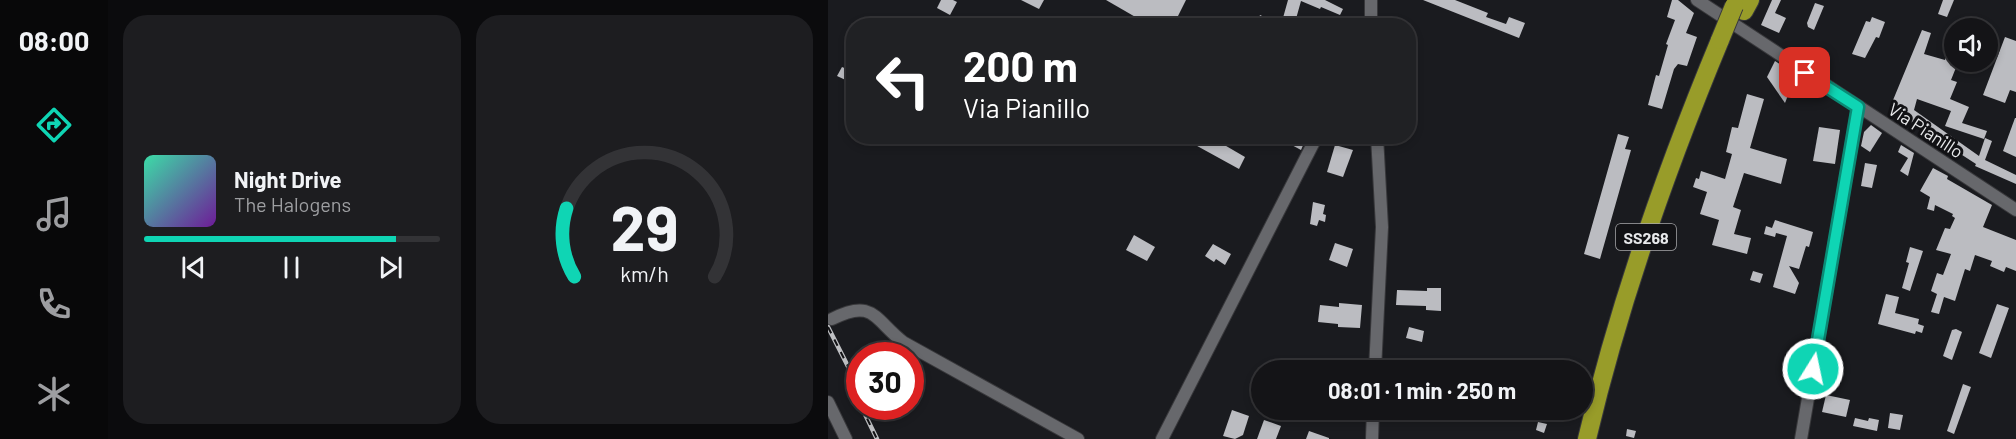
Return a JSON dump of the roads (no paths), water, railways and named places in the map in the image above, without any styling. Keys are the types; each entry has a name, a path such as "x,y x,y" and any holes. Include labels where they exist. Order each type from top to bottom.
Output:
{"highway":[{"name":"SS268","path":"1587,439 1610,352 1653,215 1682,134 1741,4"},
{"name":"SS268","path":"1599,439 1621,354 1656,240 1725,43"}],"street":[{"path":"1370,18 1371,0"},
{"name":"Via Pianillo","path":"1697,0 2016,210"},
{"path":"1801,439 1858,107"},
{"path":"1162,439 1313,144"},
{"path":"1375,360 1382,227 1377,144"},
{"path":"832,319 852,310 867,311 882,321 903,342 1077,439"},
{"path":"828,402 846,439"},
{"path":"1372,439 1373,420"}],"railway":[{"path":"828,327 846,362"},
{"path":"868,420 877,439"}]}
